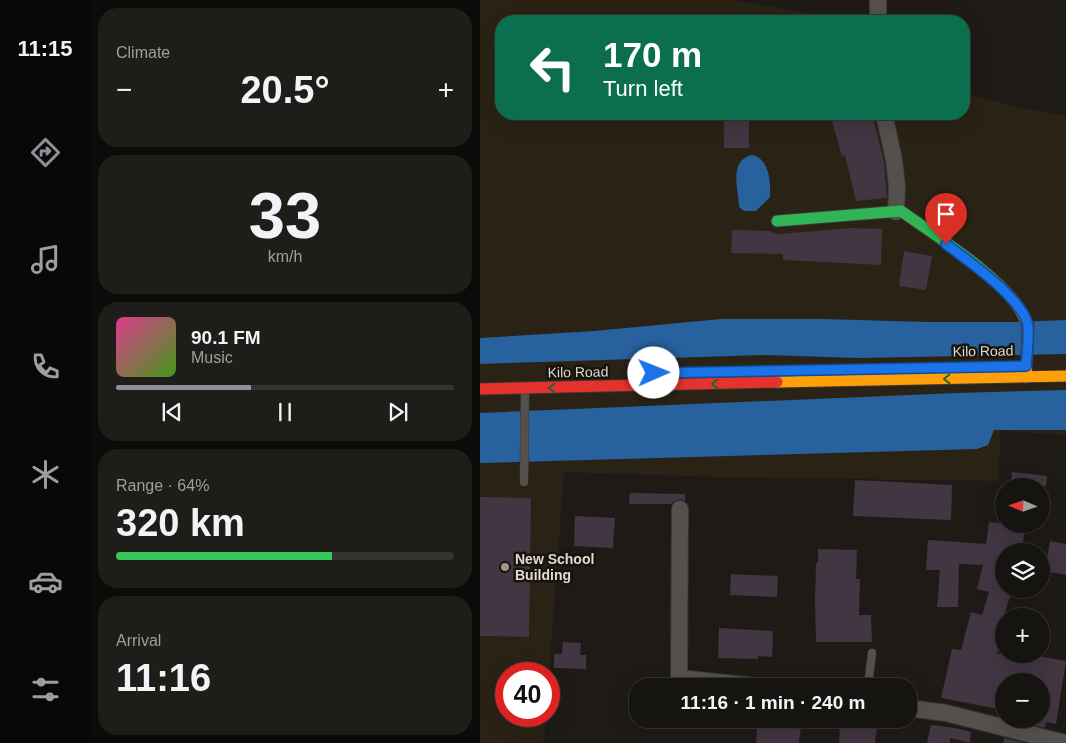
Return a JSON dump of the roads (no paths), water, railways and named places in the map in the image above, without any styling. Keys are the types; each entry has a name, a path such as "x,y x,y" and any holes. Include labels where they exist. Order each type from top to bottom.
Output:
{"street":[{"path":"878,0 878,15"},
{"path":"885,120 894,160 897,186 896,212"},
{"path":"777,221 901,212 978,268 1011,298 1025,318 1028,326 1026,371"},
{"name":"Kilo Road","path":"480,390 1026,371 1066,365"},
{"name":"Kilo Road","path":"654,373 1026,371 1066,376"},
{"path":"679,678 680,509"},
{"path":"917,709 946,713 1065,743"}],"lane":[{"path":"524,388 524,482"},
{"path":"869,678 872,653"}],"water":[{"path":"751,155 762,160 768,171 770,197 756,211 744,211 739,207 736,177 739,164"},
{"path":"721,319 929,322 1066,320 1066,354 859,358 767,355 480,364 480,338 594,331"},
{"path":"1066,390 1066,430 994,430 988,445 977,449 480,463 480,413"}],"place":[{"name":"New School Building","path":"505,567"}]}
